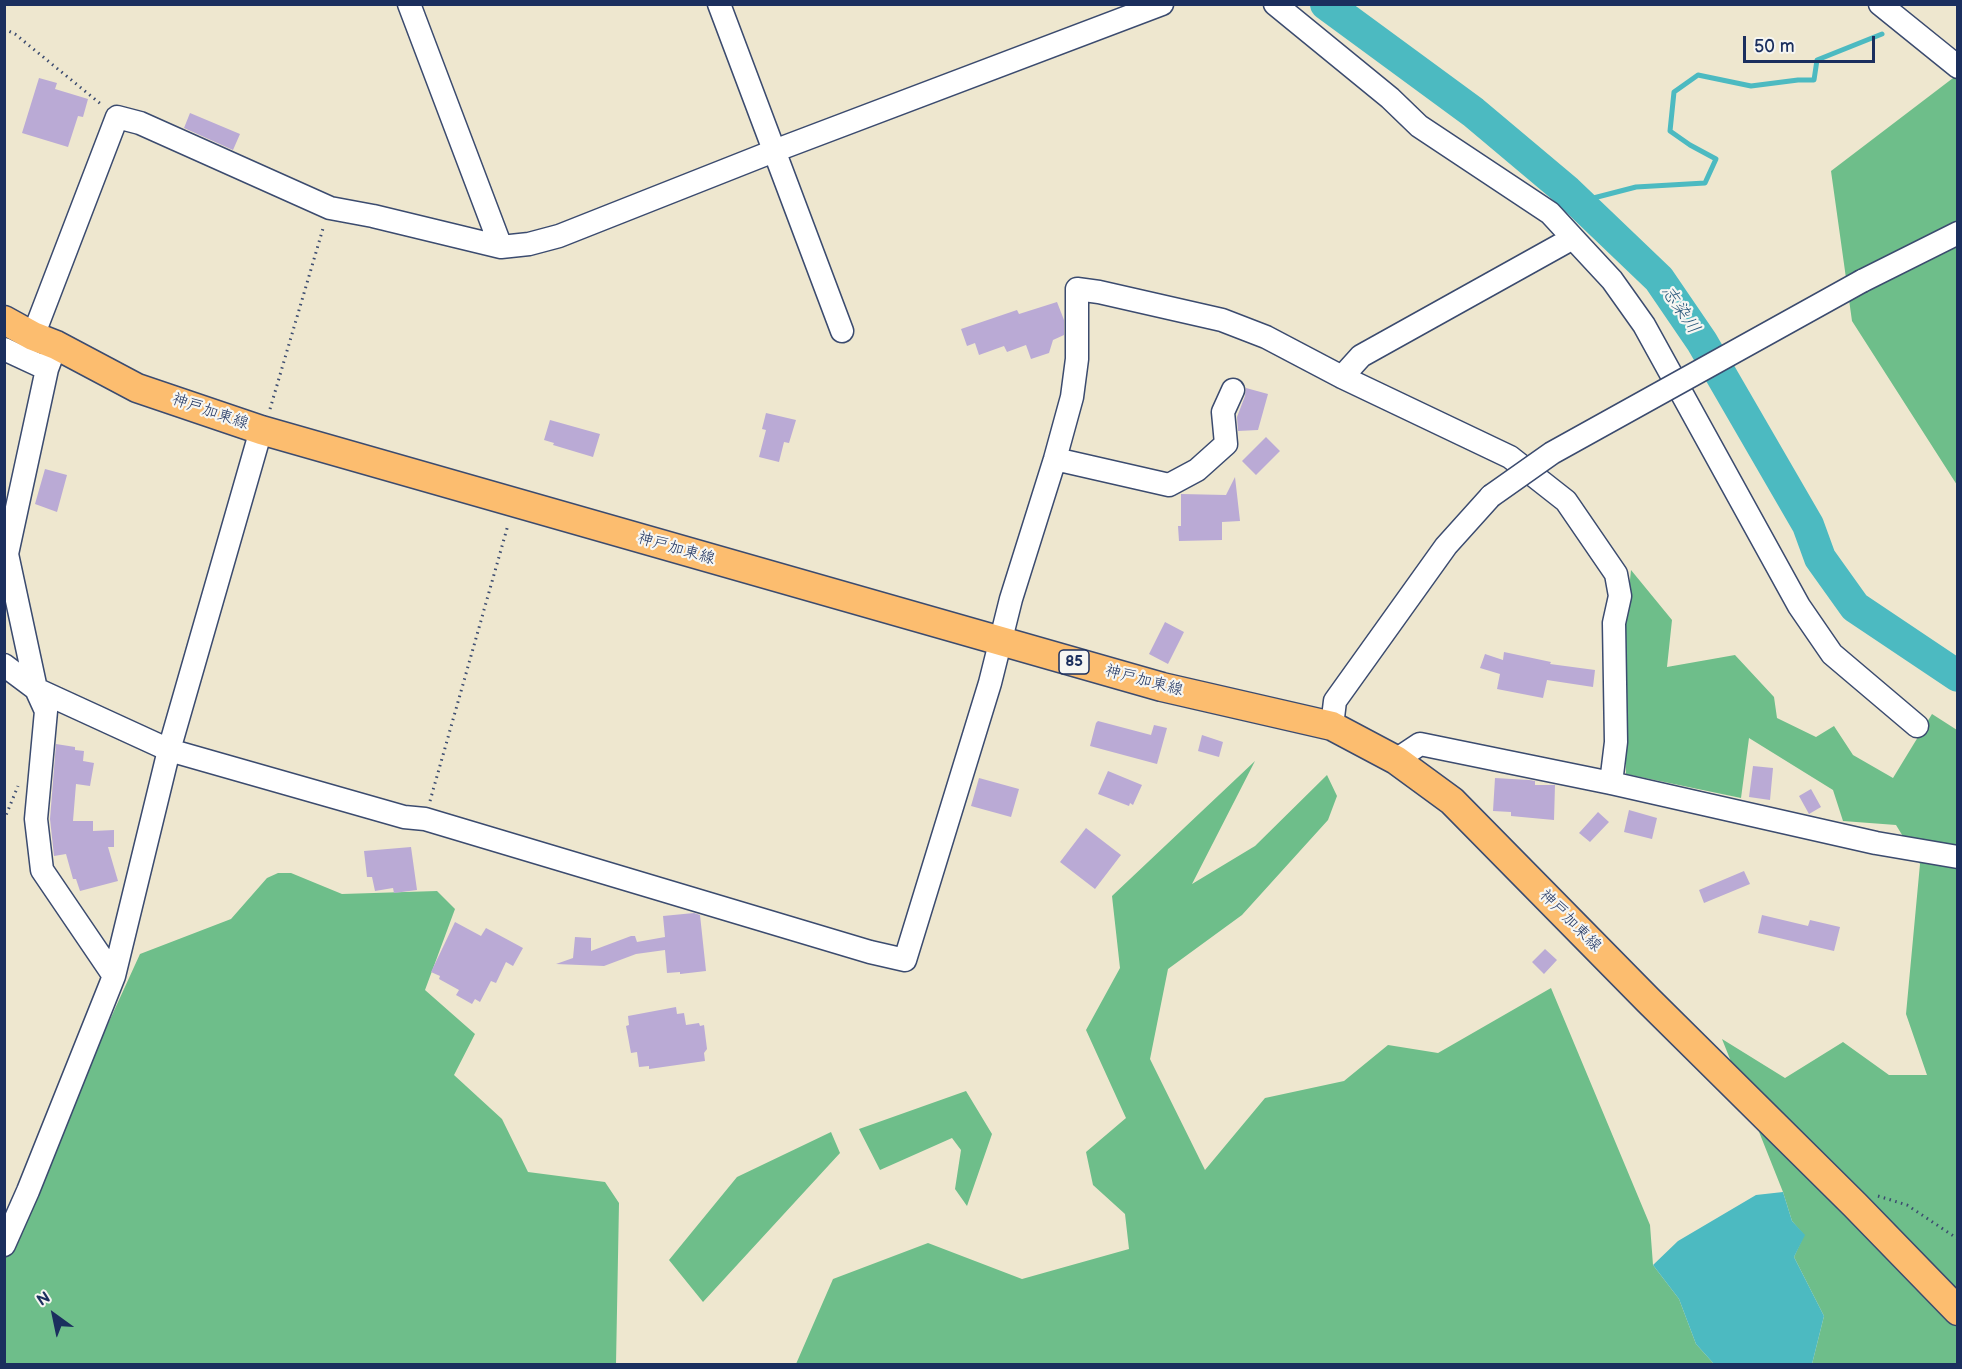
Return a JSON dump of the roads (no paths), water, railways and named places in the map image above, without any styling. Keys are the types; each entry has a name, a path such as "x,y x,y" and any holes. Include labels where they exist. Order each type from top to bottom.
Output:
{"main road":[{"name":"神戸加東線","path":"4,321 45,350 136,388 261,430 1162,687 1332,726 1396,760 1452,801 1958,1311"}],"street":[{"path":"410,4 501,247"},
{"path":"719,4 842,332"},
{"path":"114,976 42,870 36,819 46,711 36,688 7,554 45,350 117,117 140,123 330,208 501,247 529,244 559,236 774,151 1162,4"},
{"path":"1275,4 1390,98 1419,126 1550,213 1612,280 1644,325 1799,606 1832,654 1917,726"},
{"path":"1880,4 1958,67"},
{"path":"1332,726 1335,701 1446,546 1491,496 1552,453 1862,281 1958,233"},
{"path":"1341,377 1361,356 1573,238"},
{"path":"4,665 36,688 169,750 404,817 424,819 870,952 905,960 990,683 999,641 1072,397 1077,359 1077,290 1099,292 1222,320 1266,337 1341,377 1510,457 1566,501 1616,574 1620,596 1614,623 1616,742 1611,783"},
{"path":"4,349 45,350"},
{"path":"1055,459 1169,485 1197,470 1226,444 1222,412 1233,390"},
{"path":"4,1245 114,976 169,750 261,430"},
{"path":"1396,760 1420,744 1611,783 1876,843 1958,857"}],"water":[{"path":"1783,1192 1792,1221 1805,1235 1794,1257 1824,1316 1812,1364 1714,1364 1696,1344 1679,1299 1653,1265 1678,1241 1756,1195"}],"waterway":[{"name":"志染川","path":"1326,4 1473,112 1567,191 1659,279 1702,342 1808,525 1820,558 1855,607 1958,676"},
{"path":"1578,202 1636,187 1705,183 1716,159 1670,131 1674,92 1698,75 1751,86 1814,80 1817,60 1882,34"}]}
